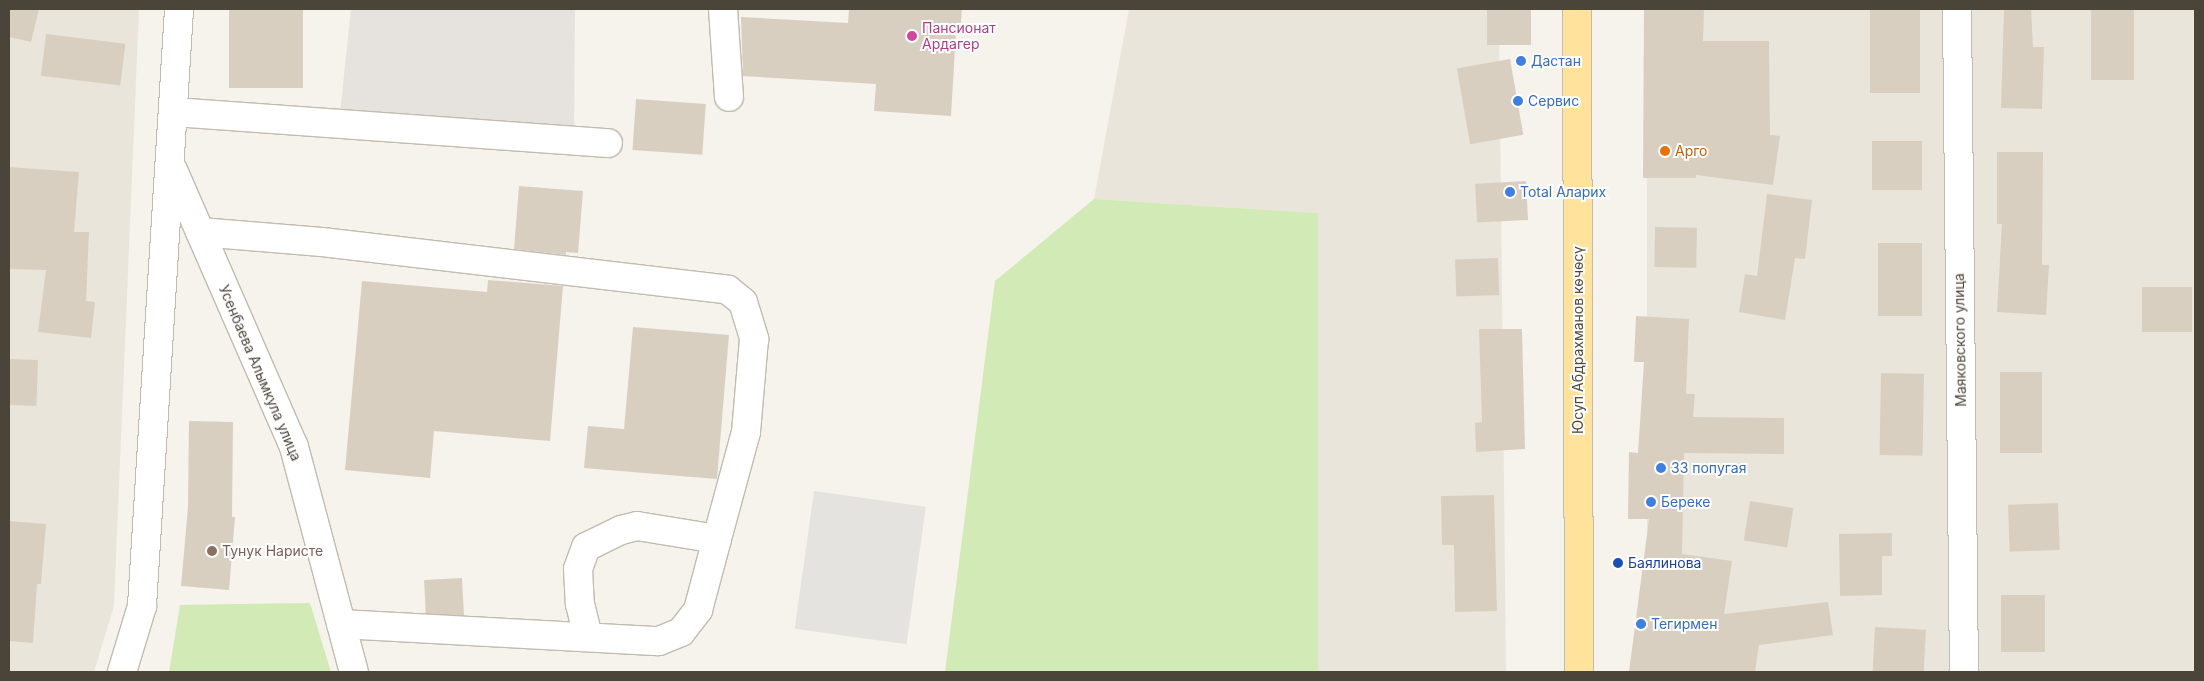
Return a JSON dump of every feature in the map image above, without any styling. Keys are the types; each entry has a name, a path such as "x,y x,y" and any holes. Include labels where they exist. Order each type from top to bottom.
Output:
{"main road":[{"name":"Юсуп Абдрахманов көчөсү","path":"1577,9 1579,672"}],"street":[{"name":"Усенбаева Алымкула улица","path":"122,672 142,606 171,167 179,9"},
{"path":"723,9 729,97"},
{"name":"Маяковского улица","path":"1957,9 1964,672"},
{"path":"174,112 608,144"},
{"name":"Усенбаева Алымкула улица","path":"171,167 294,447 354,672"},
{"path":"200,232 322,242 728,290 743,302 754,339 746,432 698,610 681,632 659,641 588,635 341,624"},
{"path":"588,635 580,604 578,569 586,547 621,530 637,526 717,539"}],"shaded area":[{"path":"9,9 139,9 114,606 94,672 9,672"},
{"path":"351,9 575,9 574,135 340,114"},
{"path":"1129,9 1499,9 1506,672 1318,672 1318,213 1094,199"},
{"path":"1647,9 2195,9 2195,672 1647,672"},
{"path":"814,491 926,507 907,644 795,629"}],"green space":[{"path":"1094,199 1318,213 1318,672 945,672 995,281"},
{"path":"310,603 331,672 169,672 180,605"}],"building":[{"path":"9,9 39,9 31,42 9,37"},
{"path":"229,9 303,9 303,88 229,88"},
{"path":"849,9 962,9 960,33 956,32 951,116 874,111 876,84 743,76 741,17 848,23"},
{"path":"1487,9 1531,9 1531,45 1487,45"},
{"path":"1644,9 1704,9 1703,41 1769,41 1770,135 1780,136 1773,185 1696,175 1696,178 1643,178"},
{"path":"1870,9 1920,9 1920,93 1870,93"},
{"path":"2004,9 2031,9 2033,47 2044,47 2042,109 2001,108"},
{"path":"2091,9 2134,9 2134,80 2091,80"},
{"path":"46,34 125,44 120,85 41,76"},
{"path":"1510,59 1523,135 1470,144 1457,68"},
{"path":"636,99 706,104 702,155 632,150"},
{"path":"1872,141 1922,141 1922,190 1872,190"},
{"path":"1997,152 2043,152 2042,265 2049,265 2046,315 1997,312 2002,224 1997,224"},
{"path":"9,167 79,172 74,232 89,232 86,301 95,302 91,338 38,332 46,270 9,269"},
{"path":"1526,181 1528,220 1477,223 1475,184"},
{"path":"519,186 583,191 578,253 566,252 566,255 514,249"},
{"path":"1767,194 1812,200 1805,259 1795,258 1785,320 1739,312 1745,274 1757,276"},
{"path":"1655,227 1697,228 1696,268 1654,267"},
{"path":"1878,243 1922,243 1922,316 1878,316"},
{"path":"1498,258 1499,295 1456,296 1455,260"},
{"path":"488,280 563,286 550,441 434,431 430,478 345,470 362,281 487,292"},
{"path":"2142,287 2192,287 2192,332 2142,332"},
{"path":"1636,316 1689,319 1686,394 1695,394 1693,417 1784,418 1784,454 1684,453 1682,554 1732,561 1724,614 1828,602 1833,635 1759,645 1755,672 1629,672 1649,519 1628,519 1629,452 1638,453 1644,362 1634,362"},
{"path":"633,327 729,335 717,479 584,468 588,426 624,429"},
{"path":"1479,329 1522,329 1525,449 1476,452 1475,423 1482,422"},
{"path":"9,359 38,360 36,406 9,405"},
{"path":"2000,372 2042,372 2042,453 2000,453"},
{"path":"1881,373 1924,374 1923,456 1880,455"},
{"path":"189,421 233,422 232,517 235,517 229,590 181,586 188,507"},
{"path":"1494,495 1497,611 1455,612 1454,545 1442,545 1441,496"},
{"path":"1750,501 1793,508 1787,547 1744,541"},
{"path":"2058,503 2060,550 2010,552 2008,505"},
{"path":"9,521 46,524 41,584 37,584 33,643 9,641"},
{"path":"1892,533 1892,556 1882,556 1882,595 1840,596 1839,534"},
{"path":"462,578 464,615 426,617 424,580"},
{"path":"2001,595 2045,595 2045,652 2001,652"},
{"path":"1875,627 1926,630 1924,672 1873,671"}],"place":[{"name":"Пансионат Ардагер","path":"912,36"},
{"name":"Дастан","path":"1521,61"},
{"name":"Сервис","path":"1518,101"},
{"name":"Арго","path":"1665,151"},
{"name":"Total Аларих","path":"1510,192"},
{"name":"33 попугая","path":"1661,468"},
{"name":"Береке","path":"1651,502"},
{"name":"Тунук Наристе","path":"212,551"},
{"name":"Баялинова","path":"1618,563"},
{"name":"Тегирмен","path":"1641,624"}]}
